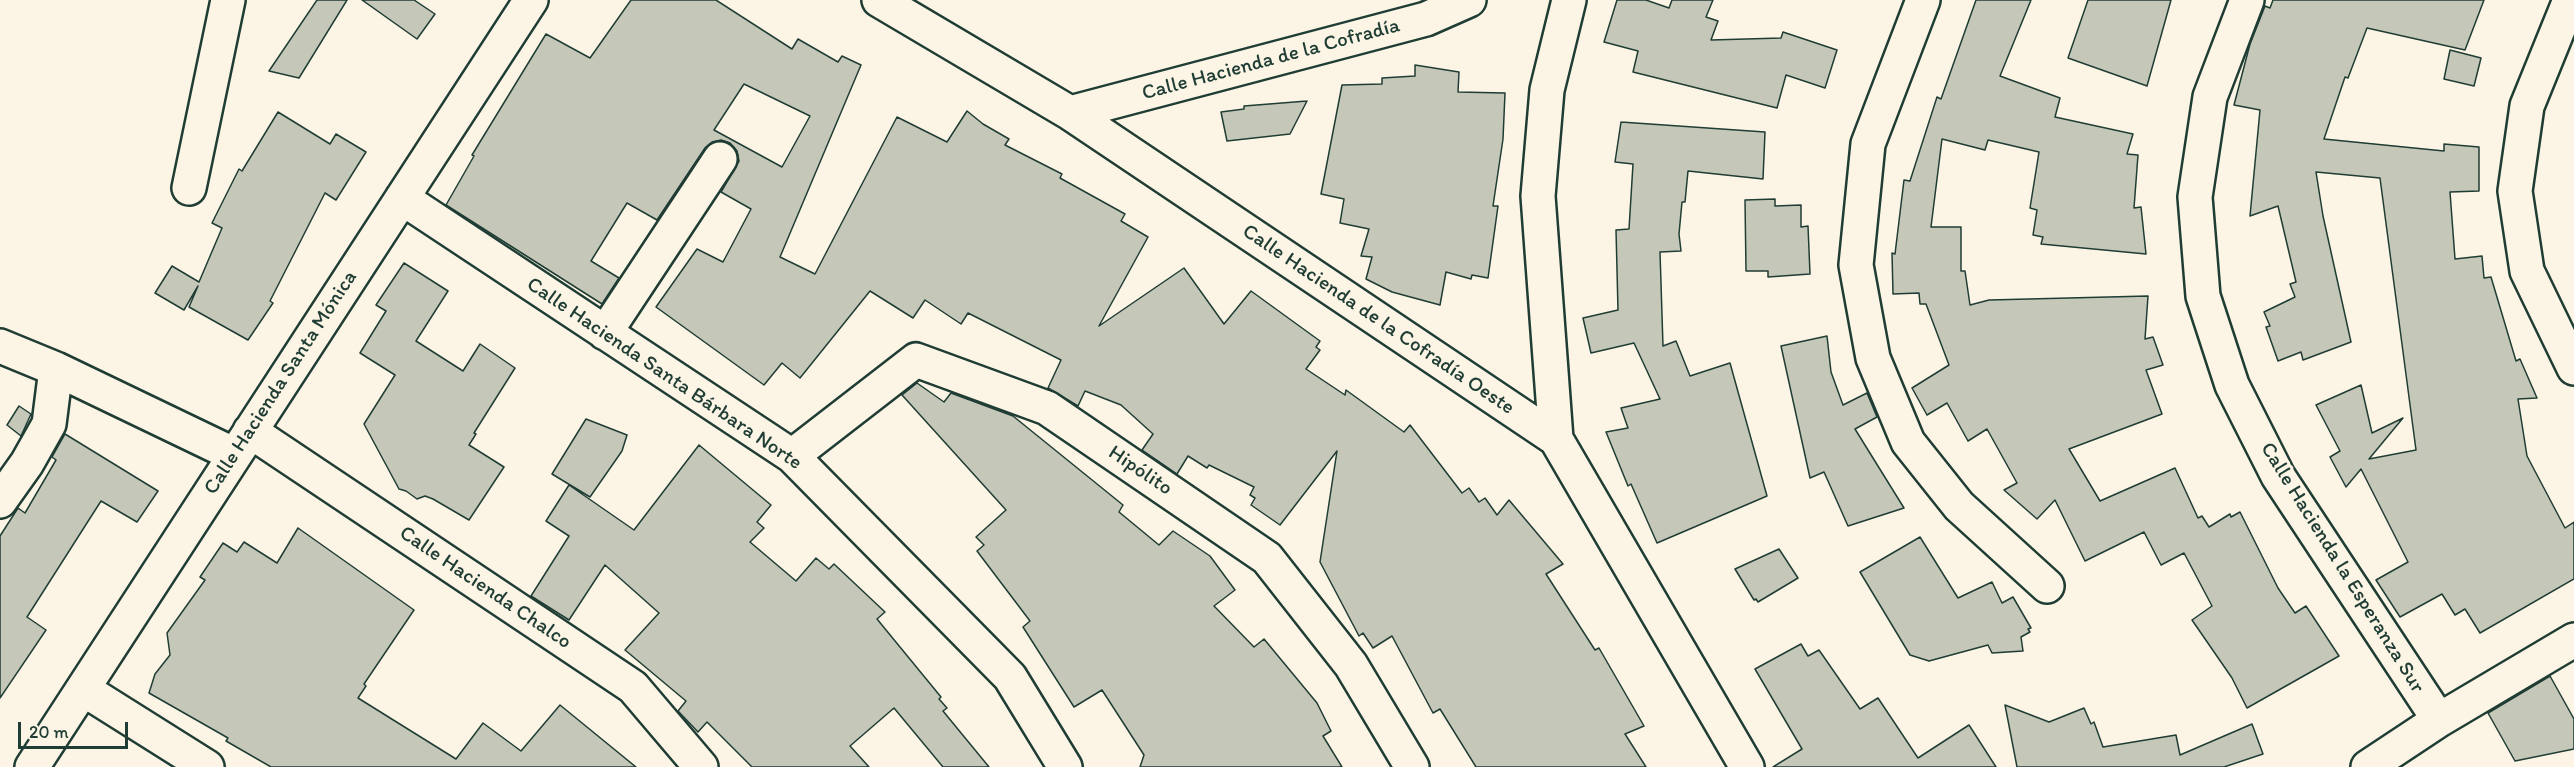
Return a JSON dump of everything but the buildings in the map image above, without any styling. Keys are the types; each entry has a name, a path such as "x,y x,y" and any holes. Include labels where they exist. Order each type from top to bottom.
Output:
{"street":[{"path":"189,188 228,0"},
{"name":"Calle Hacienda Santa Mónica","path":"32,767 531,0"},
{"name":"Calle Hacienda de la Cofradía Oeste","path":"879,0 1070,113 1556,439 1747,767"},
{"name":"Calle Hacienda de la Cofradía","path":"1070,113 1426,20 1469,0"},
{"path":"1556,439 1538,196 1547,90 1569,0"},
{"path":"1923,0 1868,144 1856,265 1873,358 1908,442 1959,506 2047,586"},
{"name":"Calle Hacienda la Esperanza Sur","path":"2247,0 2210,96 2194,196 2203,296 2232,385 2278,476 2439,720"},
{"path":"2570,0 2527,106 2514,190 2527,272 2574,368"},
{"path":"605,333 720,159"},
{"name":"Calle Hacienda Santa Bárbara Norte","path":"402,198 792,456 1010,677 1065,767"},
{"name":"Calle Hacienda Chalco","path":"0,346 243,443 633,687 701,767"},
{"name":"Hipólito","path":"792,456 916,360 1047,408 1267,558 1351,665 1412,767"},
{"path":"0,501 27,463 49,424 56,369"},
{"path":"2368,767 2439,720 2574,639"},
{"path":"83,689 207,767"}]}
